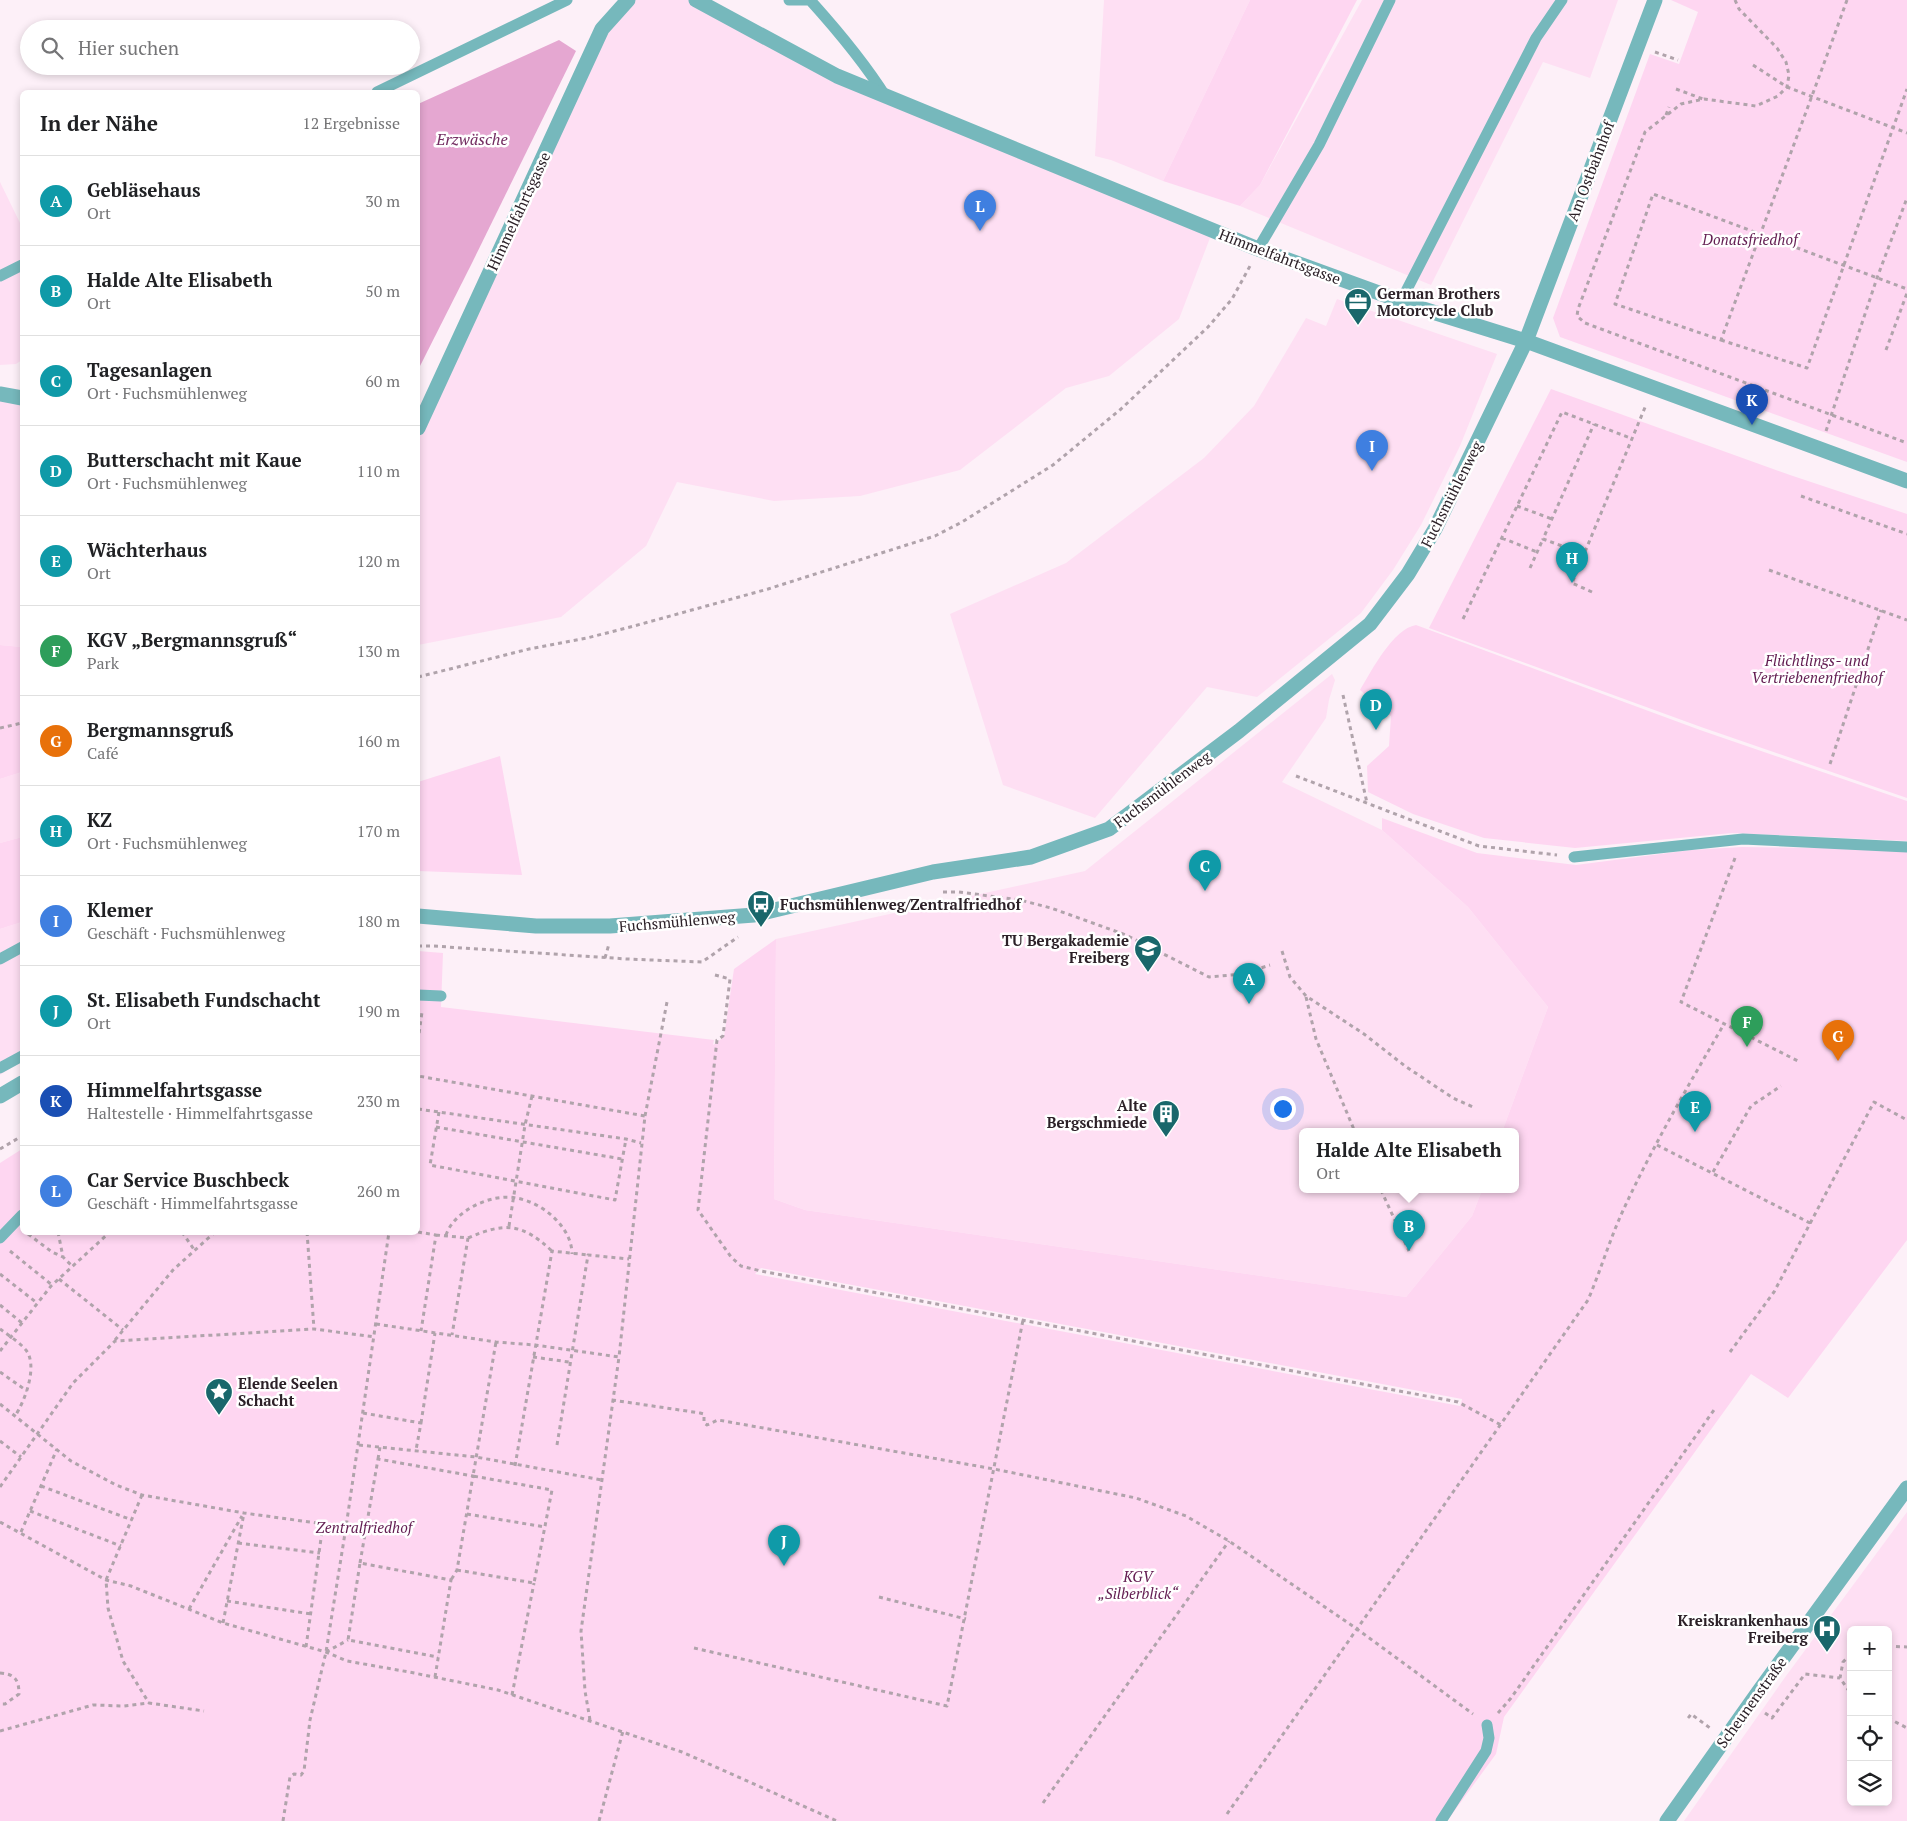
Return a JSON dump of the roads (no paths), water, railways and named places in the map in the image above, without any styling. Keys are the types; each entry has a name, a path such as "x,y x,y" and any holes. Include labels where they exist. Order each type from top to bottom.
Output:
{"street":[{"name":"Himmelfahrtsgasse","path":"420,424 602,29 628,0"},
{"name":"Himmelfahrtsgasse","path":"696,0 837,76 1258,248 1401,301 1526,341 1907,481"},
{"name":"Am Ostbahnhof","path":"1526,341 1655,0"},
{"name":"Fuchsmühlenweg","path":"420,916 536,926 610,926 754,915 933,872 1031,857 1109,829 1239,731 1370,624 1408,574 1435,529 1526,341"},
{"path":"0,394 20,398"},
{"path":"0,1096 20,1084"},
{"name":"Scheunenstraße","path":"1667,1821 1750,1703 1907,1488"}],"lane":[{"path":"420,71 567,0"},
{"path":"789,0 810,0 836,28 868,68 886,96"},
{"path":"1258,248 1319,145 1390,0"},
{"path":"1401,301 1536,38 1562,0"},
{"path":"381,90 412,75"},
{"path":"0,276 20,266"},
{"path":"1574,857 1743,839 1907,847"},
{"path":"0,959 20,948"},
{"path":"421,995 442,996"},
{"path":"0,1068 20,1057"},
{"path":"0,1238 20,1217"},
{"path":"1441,1821 1486,1751 1489,1738 1487,1725"}],"water":[{"name":"Erzwäsche","path":"559,40 576,51 420,366 420,103"}],"place":[{"name":"Car Service Buschbeck","path":"980,231"},
{"name":"German Brothers Motorcycle Club","path":"1358,326"},
{"name":"Himmelfahrtsgasse","path":"1752,425"},
{"name":"Klemer","path":"1372,471"},
{"name":"KZ","path":"1572,583"},
{"name":"Butterschacht mit Kaue","path":"1376,730"},
{"name":"Tagesanlagen","path":"1205,891"},
{"name":"Fuchsmühlenweg/Zentralfriedhof","path":"761,928"},
{"name":"TU Bergakademie Freiberg","path":"1148,973"},
{"name":"Gebläsehaus","path":"1249,1004"},
{"name":"KGV „Bergmannsgruß“","path":"1747,1047"},
{"name":"Bergmannsgruß","path":"1838,1061"},
{"name":"Wächterhaus","path":"1695,1132"},
{"name":"Alte Bergschmiede","path":"1166,1138"},
{"name":"Halde Alte Elisabeth","path":"1409,1251"},
{"name":"Elende Seelen Schacht","path":"219,1416"},
{"name":"St. Elisabeth Fundschacht","path":"784,1566"},
{"name":"Kreiskrankenhaus Freiberg","path":"1827,1653"}],"park label":[{"name":"Donatsfriedhof","path":"1750,239"},
{"name":"Flüchtlings- und Vertriebenenfriedhof","path":"1817,668"},
{"name":"Zentralfriedhof","path":"364,1527"},
{"name":"KGV „Silberblick“","path":"1138,1584"}]}
